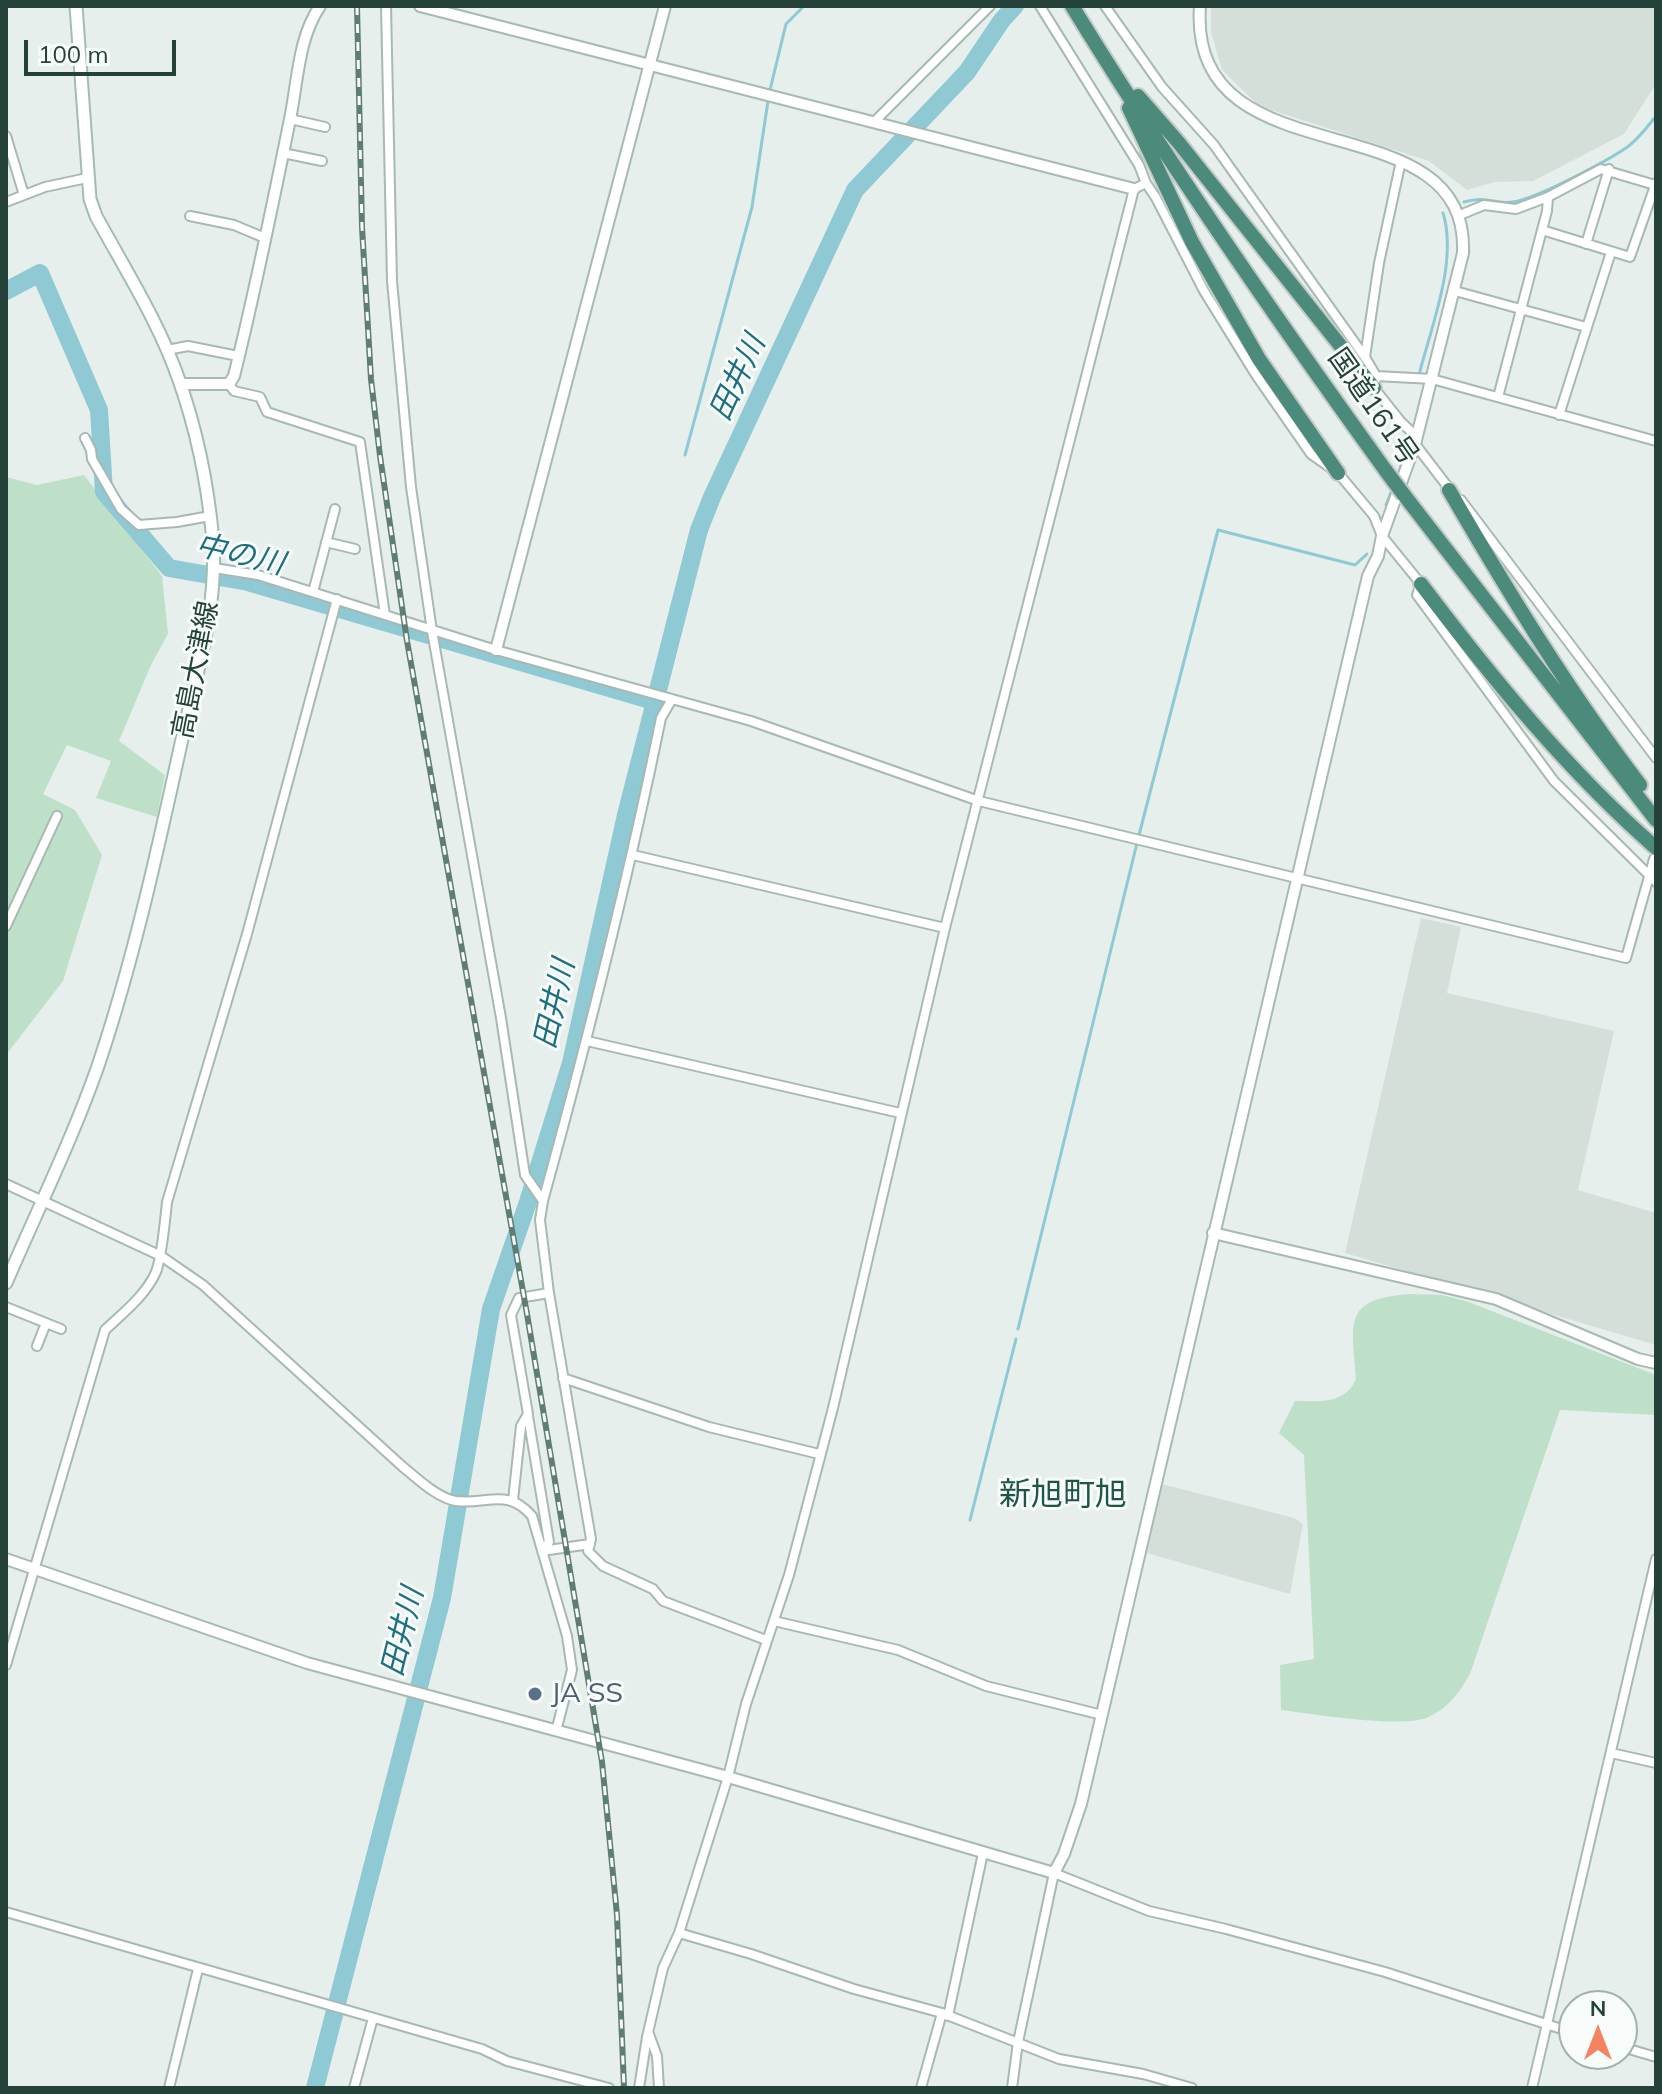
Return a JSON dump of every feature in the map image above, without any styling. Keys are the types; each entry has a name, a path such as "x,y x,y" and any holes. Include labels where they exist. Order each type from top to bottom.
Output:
{"highway":[{"name":"国道161号","path":"1072,6 1112,71 1278,317 1386,471 1656,820"},
{"path":"1112,71 1179,143 1375,382"},
{"path":"1112,71 1192,242 1259,359 1338,473"},
{"path":"1449,490 1592,722 1656,807"},
{"path":"1421,584 1474,655 1566,761 1655,853"}],"main road":[{"name":"高島大津線","path":"6,1283 98,1065 125,976 164,821 206,627 214,573 210,516 181,384 145,306 96,216 87,178 76,6"}],"street":[{"path":"229,384 265,238 303,44 310,22 320,6"},
{"path":"386,6 392,281 411,487 432,631 501,1018 525,1175 541,1198"},
{"path":"420,6 1134,189 1146,183"},
{"path":"496,650 665,6"},
{"path":"875,121 990,6"},
{"path":"1040,6 1140,162 1146,183 1240,351 1311,454 1338,473 1374,516 1382,536 1421,584 1417,595 1554,781 1653,879"},
{"path":"1105,6 1162,87 1214,145 1365,357 1375,382 1449,490 1465,504 1656,758"},
{"path":"1012,2088 1018,2042 1054,1873 1081,1804 1368,576 1378,556 1382,536 1416,440 1463,253 1460,215 1440,185 1414,167 1257,113 1233,97 1209,69 1202,50 1200,6"},
{"path":"1157,98 1162,87"},
{"path":"290,119 325,127"},
{"path":"6,136 24,195"},
{"path":"283,153 322,161"},
{"path":"1365,357 1379,263 1401,161"},
{"path":"1460,215 1484,205 1516,209 1548,197 1601,169 1656,184 1630,257 1542,230"},
{"path":"1586,244 1609,169"},
{"path":"6,202 45,187 87,178"},
{"path":"639,2088 663,1968 679,1933 728,1777 746,1704 789,1575 833,1408 945,928 1134,189"},
{"path":"1498,397 1548,197"},
{"path":"190,216 234,225 265,238"},
{"path":"1559,415 1611,252"},
{"path":"1455,291 1586,327"},
{"path":"167,350 188,346 238,356"},
{"path":"1375,382 1432,379 1656,441"},
{"path":"181,384 229,384"},
{"path":"229,384 234,391 260,397 267,412 360,442 385,615"},
{"path":"85,438 92,459 121,509 139,525 210,516"},
{"path":"313,592 335,509"},
{"path":"326,542 355,549"},
{"path":"214,573 258,575 496,650 751,721 979,801 1626,958 1653,879 1655,853"},
{"path":"6,1665 105,1330 137,1299 155,1275 161,1256 167,1202 247,934 337,599"},
{"path":"672,699 661,718 633,855 587,1041 541,1198 540,1220 590,1544 588,1551 603,1566 653,1589 663,1601 766,1640"},
{"path":"6,926 57,816"},
{"path":"633,855 945,928"},
{"path":"587,1041 900,1113"},
{"path":"6,1184 161,1256 203,1285 403,1467 428,1486 454,1501 513,1500 523,1505 532,1516 567,1636 572,1670 556,1731"},
{"path":"1213,1233 1496,1299 1638,1359 1656,1363"},
{"path":"542,1551 549,1542 511,1315 519,1298 549,1293"},
{"path":"6,1307 61,1329"},
{"path":"37,1346 46,1323"},
{"path":"563,1378 709,1427 819,1454"},
{"path":"513,1500 521,1426 528,1414"},
{"path":"542,1551 590,1544"},
{"path":"6,1559 307,1663 728,1777 1054,1873 1149,1911 1385,1972 1558,2028"},
{"path":"1532,2088 1656,1559"},
{"path":"774,1621 898,1650 986,1686 1102,1715"},
{"path":"1611,1753 1656,1763"},
{"path":"921,2088 945,2014 983,1853"},
{"path":"6,1912 482,2049 507,2061 609,2088"},
{"path":"679,1933 854,1989 945,2014 1059,2059 1143,2074 1192,2088"},
{"path":"169,2088 198,1969"},
{"path":"354,2088 373,2018"},
{"path":"648,2033 657,2056 659,2088"}],"shaded area":[{"path":"1211,6 1656,6 1656,84 1624,134 1533,181 1495,182 1467,190 1429,161 1259,106 1222,70 1211,32"},
{"path":"1421,918 1461,927 1447,993 1614,1031 1578,1190 1656,1213 1656,1345 1345,1253"},
{"path":"1162,1484 1294,1518 1303,1524 1290,1594 1147,1553"}],"green space":[{"path":"84,475 162,576 168,634 151,665 119,741 165,775 157,817 96,798 111,761 67,745 43,794 75,810 102,855 63,981 6,1055 6,477 37,485"},
{"path":"1410,1294 1442,1295 1466,1301 1656,1375 1656,1415 1560,1410 1470,1674 1457,1694 1441,1710 1426,1718 1397,1722 1281,1710 1280,1665 1314,1659 1304,1455 1279,1433 1295,1401 1330,1400 1351,1387 1356,1379 1353,1328 1362,1308 1372,1301"}],"waterway":[{"path":"770,90 786,24 804,6"},
{"name":"田井川","path":"315,2088 442,1598 491,1309 571,1063 626,815 699,530 855,190 967,72 1015,6"},
{"path":"685,455 752,207 768,101"},
{"path":"1464,202 1479,199 1513,202 1553,187 1626,148 1656,116"},
{"path":"1419,375 1445,273 1447,232 1443,213"},
{"name":"中の川","path":"6,291 40,273 99,410 104,492 169,568 248,582 654,701"},
{"path":"1398,475 1409,441"},
{"path":"1386,505 1392,490"},
{"path":"1139,835 1218,530 1355,565 1367,554"},
{"path":"1018,1329 1137,843"},
{"path":"970,1520 1016,1339"}],"tunnel":[{"path":"1141,160 1145,145"}],"railway":[{"path":"357,6 362,227 371,379 380,456 407,641 527,1314 602,1762 617,1915 624,2088"}],"place":[{"name":"JA SS","path":"535,1694"}],"district":[{"name":"新旭町旭","path":"1063,1495"}]}
